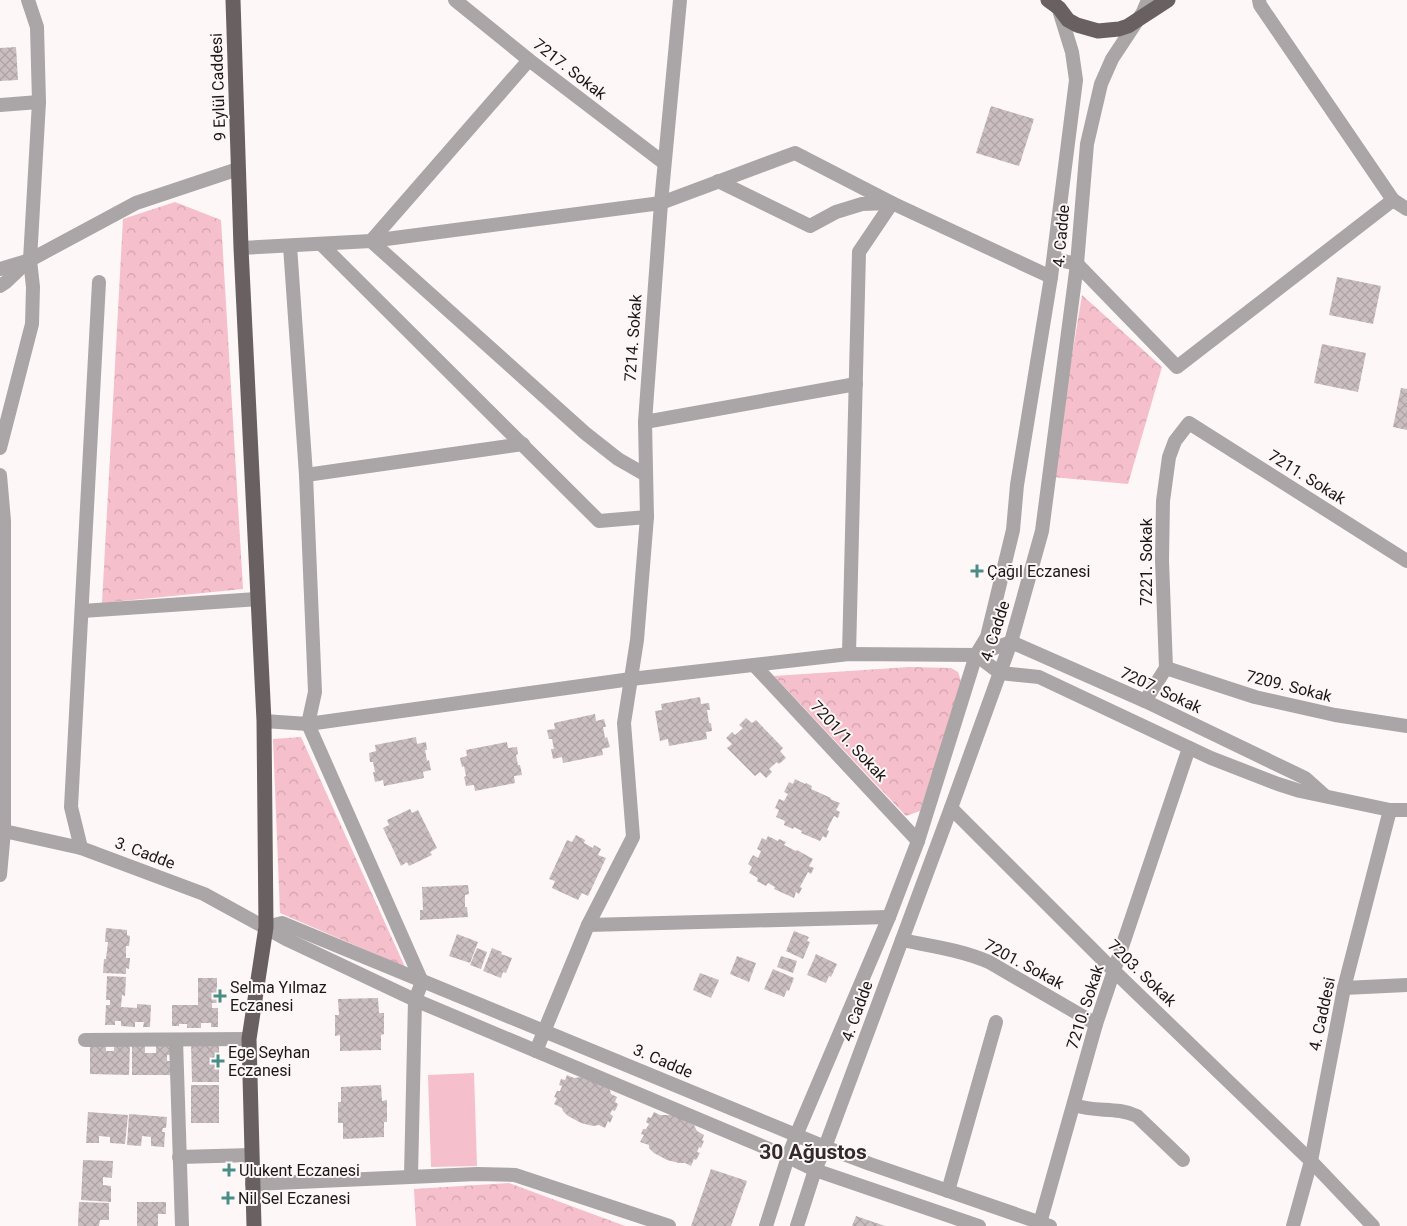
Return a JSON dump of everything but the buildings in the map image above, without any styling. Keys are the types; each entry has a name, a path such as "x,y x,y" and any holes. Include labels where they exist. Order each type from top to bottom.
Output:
{"main road":[{"path":"1054,3 1068,20 1077,25 1098,31 1119,29 1137,21 1168,0"},
{"name":"9 Eylül Caddesi","path":"233,2 241,248 264,721 266,927 249,1039 254,1226"}],"street":[{"path":"0,448 32,324 33,287 30,260 38,102 37,27 28,0"},
{"name":"7217. Sokak","path":"455,0 529,60 664,163"},
{"name":"7214. Sokak","path":"536,1051 588,925 633,837 624,723 636,640 647,517 644,422 664,163 680,0"},
{"name":"4. Cadde","path":"797,1226 815,1170 951,808 1011,642 1042,531 1077,264 1087,144 1101,84 1112,59 1143,12 1148,0"},
{"path":"1259,0 1260,5 1393,200 1407,209"},
{"name":"4. Cadde","path":"766,1226 788,1157 889,917 918,841 976,655 987,637 1013,530 1017,485 1054,259 1076,80 1072,52 1054,3"},
{"path":"371,241 529,60"},
{"path":"0,105 38,102"},
{"path":"241,248 371,241 661,203 795,153 892,203 1051,277"},
{"path":"0,269 30,260 136,203 238,169"},
{"path":"718,181 810,226 836,212 862,204 892,203"},
{"path":"1054,259 1077,264 1178,367 1393,200"},
{"path":"849,654 859,252 892,203"},
{"path":"371,241 585,433 618,459 646,475"},
{"path":"322,245 599,521 647,517"},
{"path":"290,246 306,475 315,692 308,724 422,982 415,1000 411,1176"},
{"path":"0,286 30,260"},
{"path":"81,848 71,807 99,282"},
{"path":"644,422 856,384"},
{"name":"7211. Sokak","path":"1189,423 1407,561"},
{"name":"7221. Sokak","path":"1166,668 1162,560 1164,493 1169,456 1175,441 1189,423"},
{"path":"306,475 523,444"},
{"path":"0,475 4,521 2,679 4,831 0,875"},
{"path":"82,611 258,599"},
{"path":"264,721 308,724 631,679 849,654 976,655 1011,642"},
{"name":"7207. Sokak","path":"1011,642 1145,701 1305,778 1324,796"},
{"path":"976,655 1000,672 1039,677 1211,758 1278,784 1300,791 1390,810 1407,810"},
{"name":"7201/1. Sokak","path":"754,665 918,841"},
{"path":"1145,701 1166,668"},
{"name":"7209. Sokak","path":"1166,668 1254,698 1335,716 1407,726"},
{"name":"7210. Sokak","path":"1045,1224 1096,1024 1189,748"},
{"name":"7203. Sokak","path":"951,808 1114,972 1311,1161"},
{"name":"4. Caddesi","path":"1293,1226 1311,1161 1344,988 1390,810"},
{"name":"3. Cadde","path":"4,831 81,848 204,894 288,940 415,1000 815,1170 980,1226"},
{"path":"588,925 889,917"},
{"name":"3. Cadde","path":"266,927 282,923 825,1147 1045,1224"},
{"name":"7201. Sokak","path":"902,940 981,959 1001,968 1096,1024"},
{"path":"1344,988 1407,985"},
{"path":"948,1191 996,1022"},
{"path":"85,1040 249,1039"},
{"path":"176,1040 182,1226"},
{"path":"1074,1105 1092,1110 1118,1110 1137,1116 1183,1160"},
{"path":"179,1157 252,1155"},
{"path":"1311,1161 1374,1226"},
{"path":"252,1184 411,1176 515,1175 669,1226"}],"green space":[{"path":"175,202 221,220 243,589 102,603 123,219"},
{"path":"1082,295 1162,367 1128,484 1052,477"},
{"path":"909,667 951,668 958,672 962,684 920,811 906,816 774,676"},
{"path":"301,737 405,967 280,913 273,739"},
{"path":"474,1073 477,1166 431,1167 428,1075"},
{"path":"509,1183 625,1226 416,1226 414,1189"}],"place":[{"name":"Çağıl Eczanesi","path":"977,571"},
{"name":"Selma Yılmaz Eczanesi","path":"220,996"},
{"name":"Ege Seyhan Eczanesi","path":"218,1061"},
{"name":"Ulukent Eczanesi","path":"229,1170"},
{"name":"Nil Sel Eczanesi","path":"228,1198"}],"district":[{"name":"30 Ağustos","path":"813,1152"}]}
